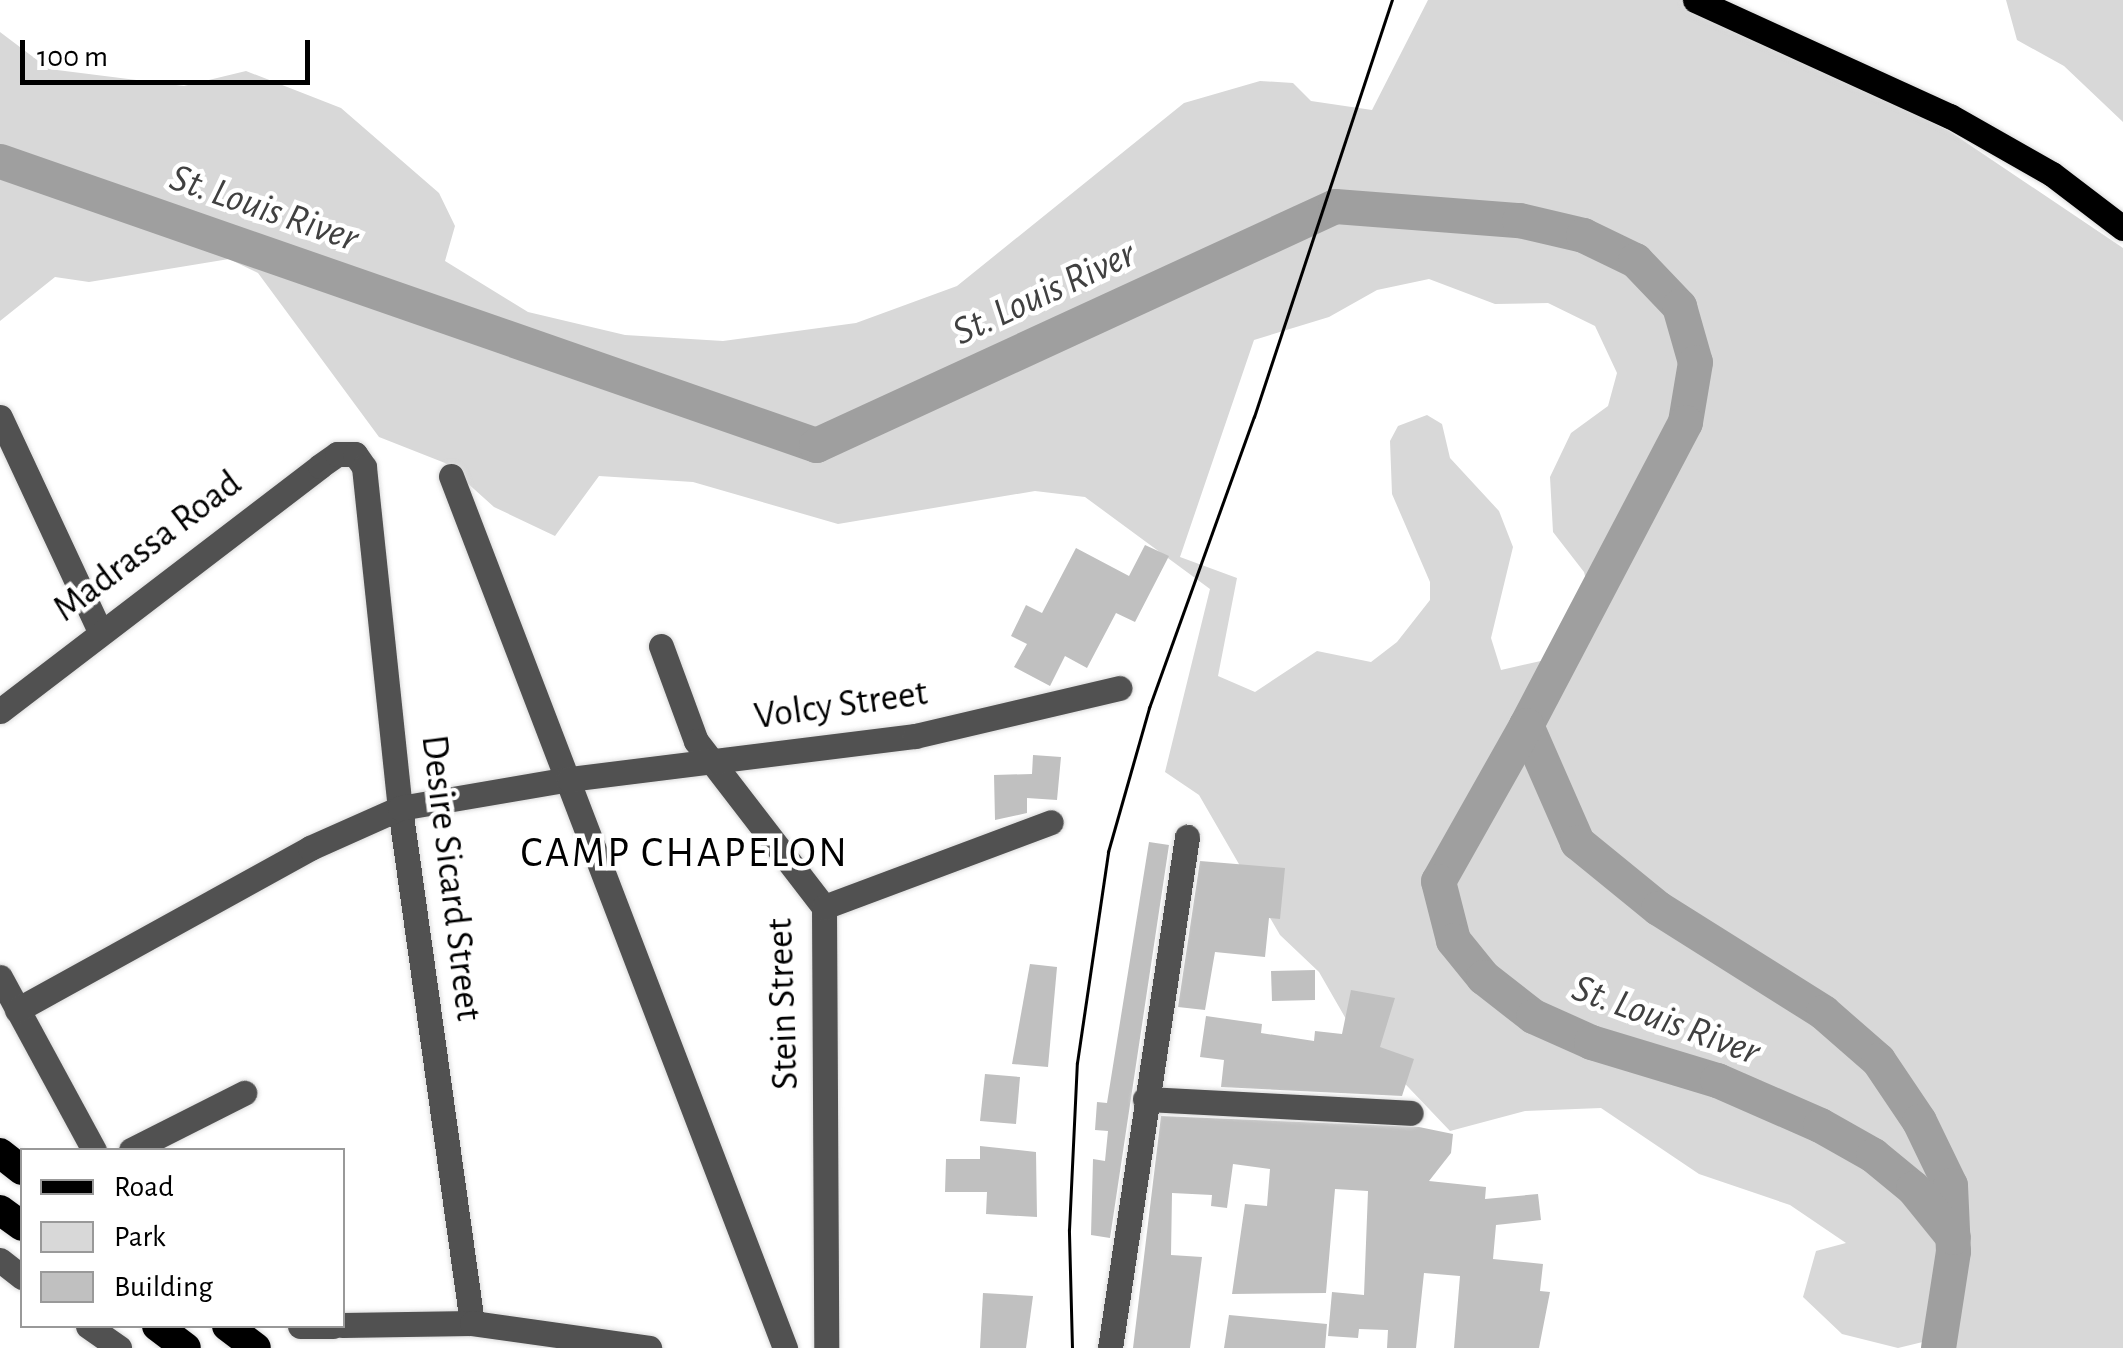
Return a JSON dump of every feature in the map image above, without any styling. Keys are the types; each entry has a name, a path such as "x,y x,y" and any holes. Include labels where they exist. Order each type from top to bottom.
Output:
{"highway":[{"path":"0,1153 20,1168"},
{"path":"160,1328 186,1348"},
{"path":"230,1328 256,1348"}],"main road":[{"path":"1695,0 1950,116 2052,174 2123,228"}],"street":[{"path":"0,417 98,629"},
{"name":"Madrassa Road","path":"0,710 98,629 347,452"},
{"name":"Desire Sicard Street","path":"347,452 364,467 400,808 472,1322"},
{"path":"451,476 785,1348"},
{"name":"Stein Street","path":"661,646 710,762 824,907 826,1348"},
{"name":"Volcy Street","path":"16,1010 310,848 400,808 570,779 916,736 1119,688"},
{"path":"824,907 1050,822"},
{"path":"1110,1348 1186,837"},
{"path":"0,977 85,1147"},
{"path":"135,1148 244,1093"},
{"path":"1146,1099 1411,1113"},
{"path":"0,1260 20,1275"},
{"path":"345,1325 472,1322 649,1348"},
{"path":"91,1328 119,1348"}],"green space":[{"path":"1428,0 1690,0 1949,131 2123,248 2123,1348 1935,1348 1931,1340 1898,1348 1842,1334 1803,1297 1816,1251 1846,1243 1790,1205 1699,1174 1601,1108 1525,1111 1450,1131 1350,1026 1319,972 1280,935 1199,795 1165,772 1210,589 1085,497 1035,491 838,524 693,482 599,476 555,536 494,507 445,463 379,437 258,273 229,259 89,282 55,277 0,321 0,32 49,69 184,86 246,71 341,108 439,193 455,226 445,261 528,312 625,335 723,341 856,323 957,286 1184,103 1260,81 1293,83 1311,101 1372,110","holes":["1429,279 1495,304 1548,303 1595,326 1617,373 1608,406 1571,433 1550,477 1553,532 1584,572 1593,607 1554,658 1501,670 1491,638 1513,547 1499,511 1450,458 1442,424 1427,415 1398,426 1390,441 1392,494 1430,582 1430,600 1397,642 1371,662 1317,651 1255,692 1218,676 1237,578 1180,557 1254,340 1329,317 1377,290"]},
{"path":"2006,0 2123,0 2123,122 2064,66 2017,40"}],"building":[{"path":"1145,545 1169,556 1135,622 1116,613 1087,668 1065,656 1050,686 1014,667 1027,644 1011,636 1026,605 1042,613 1076,548 1129,576"},
{"path":"1033,755 1061,757 1057,800 1027,798 1027,813 995,820 994,775 1032,774"},
{"path":"1149,842 1169,845 1110,1238 1091,1235 1093,1159 1105,1161 1108,1131 1095,1130 1097,1102 1107,1103"},
{"path":"1200,861 1285,868 1280,919 1269,918 1265,957 1215,952 1205,1010 1178,1007"},
{"path":"1030,964 1057,967 1048,1067 1012,1064"},
{"path":"1315,970 1315,1000 1272,1001 1271,971"},
{"path":"1351,990 1395,998 1380,1047 1414,1059 1402,1096 1221,1087 1224,1060 1200,1057 1206,1016 1262,1024 1261,1033 1314,1041 1315,1031 1342,1034"},
{"path":"985,1074 1020,1077 1016,1124 980,1121"},
{"path":"1161,1116 1419,1127 1453,1134 1451,1153 1429,1181 1486,1187 1485,1199 1538,1194 1541,1220 1496,1225 1493,1259 1543,1264 1540,1291 1550,1292 1539,1348 1454,1348 1460,1276 1424,1273 1416,1348 1387,1348 1388,1330 1359,1329 1358,1338 1328,1336 1332,1292 1364,1295 1368,1191 1335,1189 1326,1293 1232,1294 1245,1204 1267,1206 1270,1169 1233,1164 1227,1208 1211,1206 1212,1195 1172,1193 1171,1255 1202,1257 1190,1348 1133,1348"},
{"path":"980,1146 1036,1152 1037,1217 986,1214 987,1192 945,1192 946,1159 980,1159"},
{"path":"983,1293 1033,1296 1026,1348 980,1348"},
{"path":"1229,1315 1327,1324 1325,1348 1224,1348"}],"waterway":[{"name":"St. Louis River","path":"0,161 816,445 1335,206 1519,220 1583,235 1635,260 1679,306 1695,362 1685,422 1526,725 1577,842 1658,908 1823,1012 1878,1060 1919,1121 1950,1185 1953,1251 1938,1348"},
{"name":"St. Louis River","path":"1526,725 1438,881 1453,940 1483,977 1533,1016 1591,1042 1717,1080 1820,1125 1873,1155 1913,1188 1953,1237"}],"tram line":[{"path":"1072,1348 1069,1230 1077,1063 1108,852 1149,708 1254,417 1392,0"}],"district":[{"name":"CAMP CHAPELON","path":"685,853"}]}
